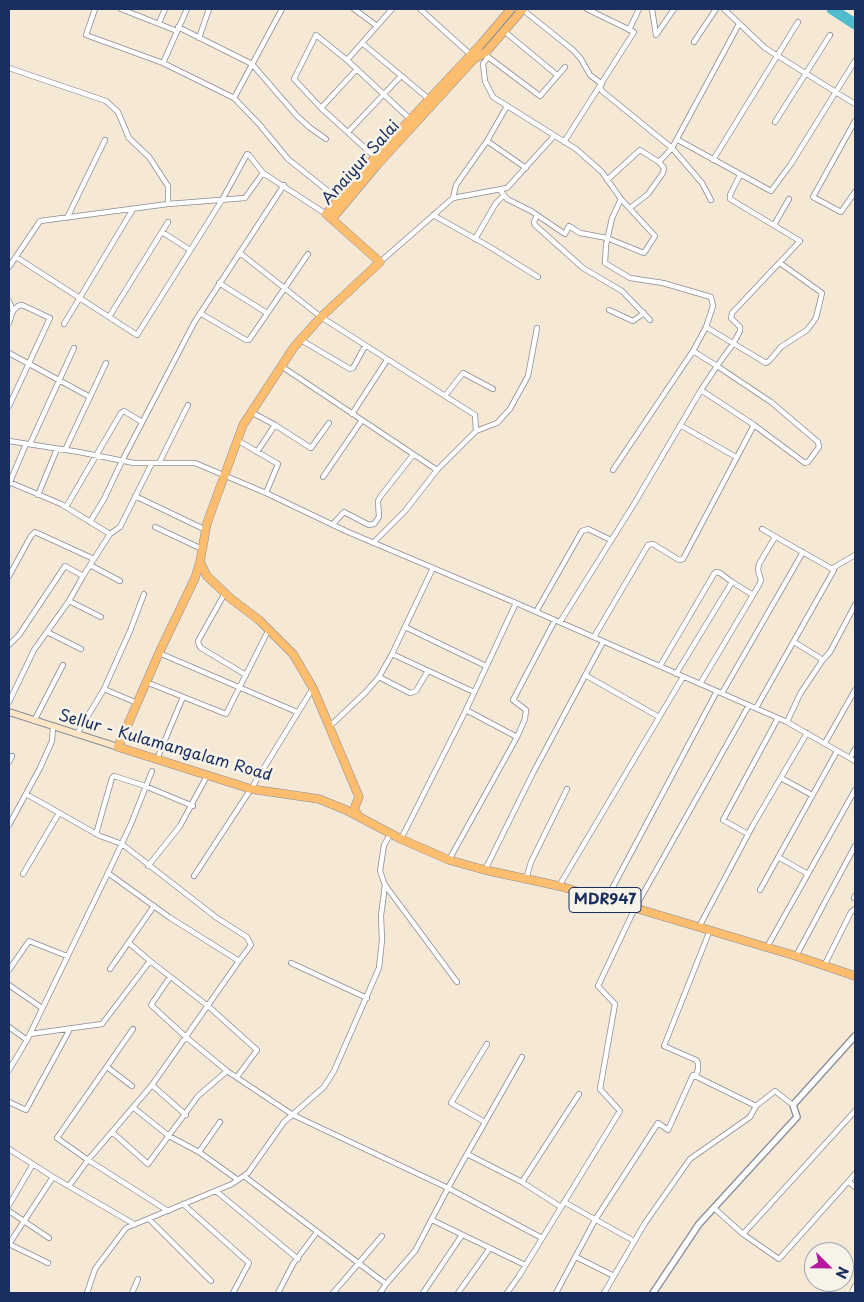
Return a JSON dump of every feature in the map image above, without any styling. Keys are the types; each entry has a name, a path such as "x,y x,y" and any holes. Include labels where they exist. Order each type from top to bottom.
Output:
{"main road":[{"name":"Anaiyur Salai","path":"329,216 377,165 472,57 510,9"},
{"name":"Anaiyur Salai","path":"329,216 338,199 428,99 472,57 487,54 503,30 523,9"},
{"path":"118,747 159,653 195,578 206,530 223,476 250,412 301,340 321,317 380,262 329,216"},
{"path":"200,562 207,576 225,593 260,620 294,654 313,688 359,797 354,809 359,816"},
{"name":"Sellur - Kulamangalam Road","path":"9,712 157,759 207,777 251,789 319,800 359,816 401,839 449,860 559,886 767,947 855,976"}],"street":[{"path":"95,9 86,35 163,63 234,98 288,159 338,199"},
{"path":"121,9 159,24 178,29 252,64 297,116 326,139"},
{"path":"139,16 142,9"},
{"path":"159,24 165,9"},
{"path":"163,63 187,9"},
{"path":"199,38 209,9"},
{"path":"234,98 282,9"},
{"path":"354,9 377,26"},
{"path":"347,60 390,9"},
{"path":"420,9 472,57"},
{"path":"523,9 573,50 581,59 590,75 601,85 602,91 672,148 702,183 711,200"},
{"path":"564,142 634,32 586,9"},
{"path":"629,30 639,9"},
{"path":"652,9 656,35 674,9"},
{"path":"694,42 716,9"},
{"path":"724,9 765,48 855,104"},
{"path":"713,160 798,22"},
{"path":"659,162 678,140 740,24"},
{"path":"503,30 557,75"},
{"path":"376,156 321,108 294,79 316,35 347,60 410,119"},
{"path":"775,122 830,35"},
{"path":"362,42 428,99"},
{"path":"500,190 507,199 537,215 565,234 569,226 580,233 607,238 642,253 646,252 655,236 621,199 602,172 576,149 493,97 484,81 483,64 487,54 540,96 565,67"},
{"path":"678,140 769,191 772,190 837,92 855,61"},
{"path":"9,68 106,101 118,112 129,138 149,157 168,186 168,204"},
{"path":"321,108 357,69"},
{"path":"348,132 401,76"},
{"path":"453,198 456,185 487,141 507,106"},
{"path":"855,121 813,197 841,212 855,192"},
{"path":"380,262 453,198 507,188 554,136"},
{"path":"67,218 105,140"},
{"path":"487,141 526,168"},
{"path":"607,180 640,150 659,162 664,168 663,173 648,194 630,208"},
{"path":"16,257 137,335 222,200 247,154 263,173 329,216"},
{"path":"9,267 40,221 168,204 246,198 263,173"},
{"path":"560,622 701,390 733,344 740,329 731,318 732,313 800,241 730,199 730,195 740,175"},
{"path":"90,522 104,499 142,422 200,313 284,185"},
{"path":"475,239 496,203 504,195"},
{"path":"613,470 693,351 706,327 713,306 711,297 662,283 630,278 605,263 607,238 612,218 621,199"},
{"path":"774,225 789,199"},
{"path":"64,324 133,209"},
{"path":"433,215 538,277"},
{"path":"537,215 534,222 535,225 584,268 622,291 650,320"},
{"path":"109,317 168,222"},
{"path":"162,232 190,250"},
{"path":"240,253 321,317 474,415 476,431"},
{"path":"200,313 246,340 252,338 308,254"},
{"path":"706,327 766,363 780,347 807,330 816,318 822,292 780,263"},
{"path":"219,283 267,313"},
{"path":"9,301 13,311"},
{"path":"9,323 13,311 22,304 50,318 9,406"},
{"path":"609,310 633,321 644,314"},
{"path":"373,543 405,511 437,470 476,431 497,423 510,409 528,376 537,328"},
{"path":"301,340 350,369 353,368 365,346"},
{"path":"74,348 9,484 66,507 110,534"},
{"path":"693,351 771,402 818,442 819,447 808,462 805,463 754,425 701,390"},
{"path":"9,353 90,398"},
{"path":"352,414 387,360"},
{"path":"65,450 106,363"},
{"path":"281,366 437,470"},
{"path":"444,396 463,373 493,389"},
{"path":"159,463 188,405"},
{"path":"66,507 122,411 142,422"},
{"path":"250,412 275,425 311,448 329,423"},
{"path":"323,476 362,420"},
{"path":"257,452 275,425"},
{"path":"680,425 736,457"},
{"path":"594,638 648,545 653,544 680,560 683,559 754,425"},
{"path":"237,440 278,464 266,493"},
{"path":"9,441 134,463 195,463 266,493 373,543 756,708 787,722 853,759 855,749"},
{"path":"38,495 57,449"},
{"path":"333,524 344,512 369,525 374,524 379,517 378,501 380,497 413,455"},
{"path":"9,702 34,650 69,601 110,534 120,527 152,463"},
{"path":"135,496 206,530"},
{"path":"155,527 202,549"},
{"path":"536,612 582,531 588,529 611,540"},
{"path":"762,530 833,568"},
{"path":"9,576 35,532 94,559"},
{"path":"700,684 761,580 758,570 759,564 776,537"},
{"path":"606,900 719,692 803,552"},
{"path":"833,568 855,555"},
{"path":"90,565 120,581"},
{"path":"9,645 19,635 65,566 83,576"},
{"path":"330,726 379,677 433,568"},
{"path":"756,708 833,573 833,568"},
{"path":"660,666 716,572 753,595"},
{"path":"676,674 732,582"},
{"path":"225,593 198,641 198,646 246,675"},
{"path":"77,734 104,689 144,594"},
{"path":"69,601 101,617"},
{"path":"401,839 466,710 516,603"},
{"path":"787,722 800,694 830,652 855,605"},
{"path":"449,860 525,720 526,710 513,700 555,620"},
{"path":"405,627 486,666"},
{"path":"146,682 226,714 269,629"},
{"path":"47,632 81,648"},
{"path":"485,870 533,773 603,642"},
{"path":"794,642 822,661"},
{"path":"159,653 297,712"},
{"path":"392,654 474,692"},
{"path":"34,721 63,665"},
{"path":"379,677 410,693 416,691 428,671"},
{"path":"585,675 659,717"},
{"path":"559,886 683,677"},
{"path":"194,876 251,789 313,688"},
{"path":"104,689 137,703"},
{"path":"825,743 855,690"},
{"path":"157,759 183,697"},
{"path":"507,1293 620,1111 600,1089 615,1004 598,986 635,908 749,705"},
{"path":"466,710 517,737"},
{"path":"748,834 723,820 778,718"},
{"path":"9,825 40,768 52,741 53,727"},
{"path":"699,927 748,834 807,733"},
{"path":"760,890 838,750"},
{"path":"9,762 12,756"},
{"path":"9,1070 30,1034 122,844 152,771"},
{"path":"96,834 112,778 118,776 192,806"},
{"path":"148,866 180,826 207,777"},
{"path":"780,778 812,795"},
{"path":"526,879 531,862 567,789"},
{"path":"767,947 855,790"},
{"path":"26,794 96,834 122,844 217,918 247,936 251,945 152,1085 88,1160 69,1186"},
{"path":"23,874 59,813"},
{"path":"391,833 384,845 380,871 385,886 457,982"},
{"path":"796,956 855,846"},
{"path":"778,857 808,874"},
{"path":"108,873 154,906 240,961"},
{"path":"87,1293 95,1269 118,1236 126,1228 216,1191 244,1176 284,1122 324,1087 334,1071 344,1044 367,998 379,968 382,940 381,916 385,886"},
{"path":"110,969 154,906"},
{"path":"824,966 851,912 855,909"},
{"path":"556,1293 596,1220 658,1123 668,1130 692,1076 695,1077 698,1070 696,1060 664,1046 710,930"},
{"path":"9,970 30,941 67,956"},
{"path":"128,943 208,1006 257,1050 237,1077"},
{"path":"30,1034 102,1024 150,961"},
{"path":"291,963 367,998"},
{"path":"170,977 151,1005 227,1071 293,1115 448,1188 542,1238"},
{"path":"9,986 42,1008"},
{"path":"9,1027 27,1040"},
{"path":"9,1102 26,1110 70,1029"},
{"path":"133,1029 57,1138 168,1211"},
{"path":"793,1105 855,1036"},
{"path":"485,1122 451,1103 487,1044"},
{"path":"380,1293 415,1251 448,1188 522,1057"},
{"path":"107,1067 132,1086"},
{"path":"112,1132 148,1164 186,1115 198,1096 227,1071"},
{"path":"695,1077 756,1106"},
{"path":"152,1085 186,1115"},
{"path":"604,1293 634,1241 690,1159 750,1117 756,1106 775,1091 793,1105 797,1117 699,1224 653,1293"},
{"path":"522,1182 579,1094"},
{"path":"134,1108 169,1136 199,1152 238,1180"},
{"path":"744,1234 855,1111"},
{"path":"199,1152 220,1122"},
{"path":"9,1149 134,1224"},
{"path":"467,1154 522,1182 561,1207"},
{"path":"9,1205 33,1164"},
{"path":"714,1208 744,1234 779,1259 855,1174"},
{"path":"244,1176 357,1264 386,1284"},
{"path":"48,1264 9,1244 54,1177"},
{"path":"849,1182 855,1187"},
{"path":"216,1191 298,1259"},
{"path":"564,1202 634,1241"},
{"path":"183,1204 249,1263 233,1293"},
{"path":"9,1212 49,1238"},
{"path":"149,1219 211,1281"},
{"path":"432,1220 525,1266"},
{"path":"278,1293 317,1232"},
{"path":"423,1293 462,1235"},
{"path":"333,1293 382,1236"},
{"path":"458,1293 490,1248"},
{"path":"576,1257 614,1276"},
{"path":"132,1293 138,1279"},
{"path":"852,1293 855,1286"}],"waterway":[{"path":"832,9 855,24"}]}
